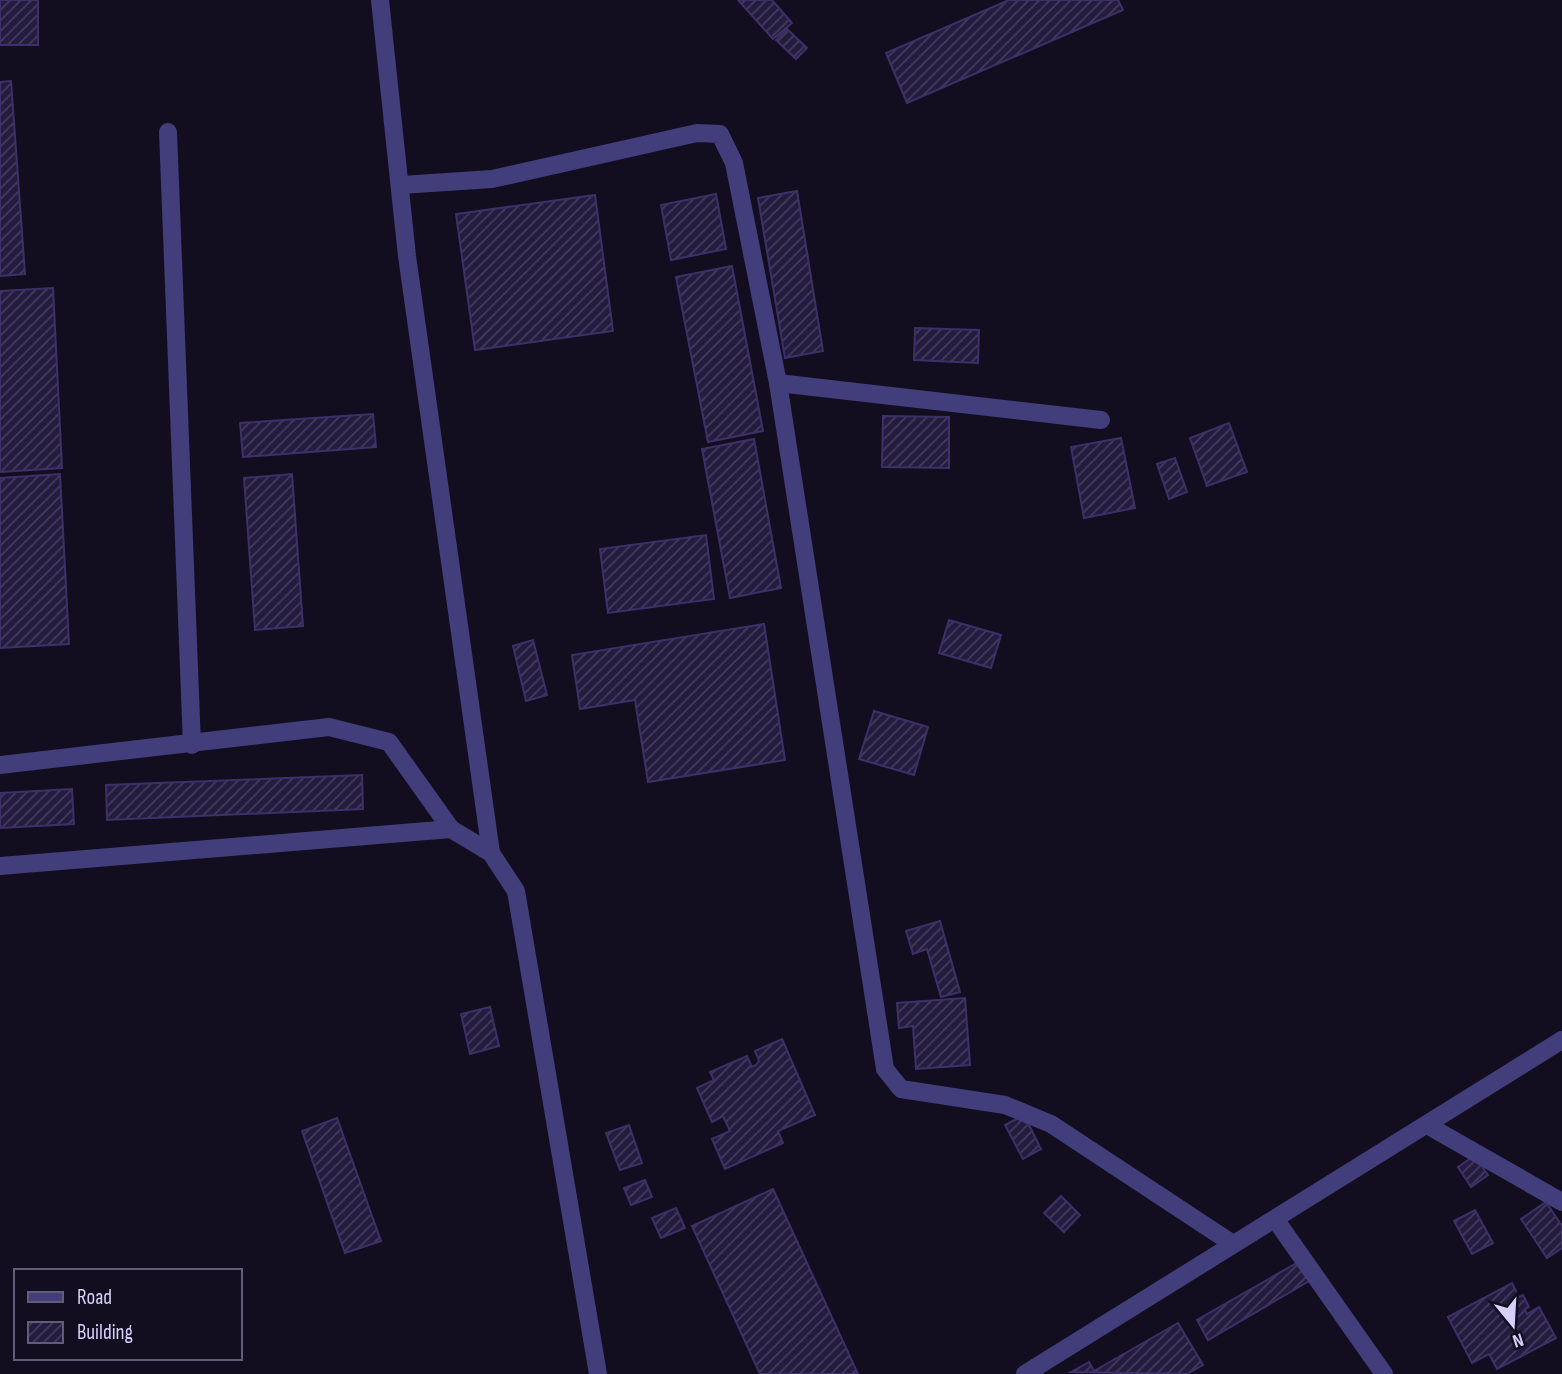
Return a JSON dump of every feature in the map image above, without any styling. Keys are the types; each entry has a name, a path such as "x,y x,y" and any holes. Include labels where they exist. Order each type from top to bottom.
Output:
{"street":[{"path":"380,0 407,256 491,853 516,891 598,1374"},
{"path":"167,132 192,745"},
{"path":"401,186 492,179 697,133 720,134 734,163 778,383 885,1069 901,1089 1004,1105 1051,1124 1233,1244"},
{"path":"778,383 1101,420"},
{"path":"0,765 192,745 329,727 389,741 451,829 491,853"},
{"path":"0,866 451,829"},
{"path":"1025,1374 1562,1040"},
{"path":"1427,1125 1562,1202"},
{"path":"1275,1219 1384,1374"}],"building":[{"path":"0,0 38,0 38,45 0,45"},
{"path":"738,0 772,0 792,23 773,39"},
{"path":"1009,0 1118,0 1123,10 907,103 886,53"},
{"path":"787,29 807,48 796,59 776,40"},
{"path":"11,81 25,274 0,276 0,82"},
{"path":"797,191 823,351 785,358 758,198"},
{"path":"716,194 726,249 671,260 661,205"},
{"path":"595,195 613,331 475,350 456,214"},
{"path":"732,266 763,431 708,442 676,277"},
{"path":"53,288 62,468 0,472 0,291"},
{"path":"915,328 979,330 978,363 914,360"},
{"path":"373,414 376,447 243,457 240,423"},
{"path":"883,416 949,417 949,468 882,467"},
{"path":"1229,423 1247,472 1207,486 1190,438"},
{"path":"1121,438 1135,508 1084,518 1071,447"},
{"path":"754,439 781,588 730,598 702,449"},
{"path":"1175,458 1187,492 1169,499 1157,464"},
{"path":"60,474 69,644 0,648 0,478"},
{"path":"292,474 303,626 255,630 244,478"},
{"path":"706,535 714,599 608,613 600,549"},
{"path":"949,620 1001,635 991,668 939,653"},
{"path":"764,624 785,760 648,782 635,700 580,709 572,655"},
{"path":"533,640 547,695 526,701 513,646"},
{"path":"874,711 928,727 914,775 859,759"},
{"path":"362,775 363,809 107,820 106,785"},
{"path":"72,789 74,824 0,828 0,793"},
{"path":"940,921 960,992 941,997 927,949 913,954 906,931"},
{"path":"965,998 970,1065 916,1069 913,1026 899,1028 897,1003"},
{"path":"490,1007 499,1046 470,1054 461,1014"},
{"path":"782,1039 815,1115 778,1131 783,1143 725,1169 712,1139 730,1131 723,1116 712,1122 697,1088 714,1080 710,1072 747,1056 752,1067 756,1065 759,1061 755,1051"},
{"path":"1024,1115 1041,1149 1023,1159 1005,1125"},
{"path":"337,1118 381,1241 345,1253 302,1131"},
{"path":"629,1125 642,1163 620,1170 606,1133"},
{"path":"1474,1156 1488,1175 1471,1187 1458,1167"},
{"path":"645,1180 652,1197 631,1205 624,1188"},
{"path":"773,1189 858,1374 760,1374 692,1226"},
{"path":"1061,1196 1080,1215 1064,1232 1044,1213"},
{"path":"1546,1202 1562,1226 1562,1248 1547,1258 1521,1219"},
{"path":"676,1208 685,1228 661,1238 652,1218"},
{"path":"1475,1210 1493,1243 1472,1254 1454,1221"},
{"path":"1300,1261 1311,1280 1208,1340 1197,1320"},
{"path":"1512,1283 1519,1297 1523,1295 1529,1307 1525,1309 1527,1314 1539,1307 1556,1338 1497,1369 1489,1354 1472,1363 1448,1317"},
{"path":"1178,1323 1203,1365 1187,1374 1071,1372 1089,1362 1094,1371"}]}
